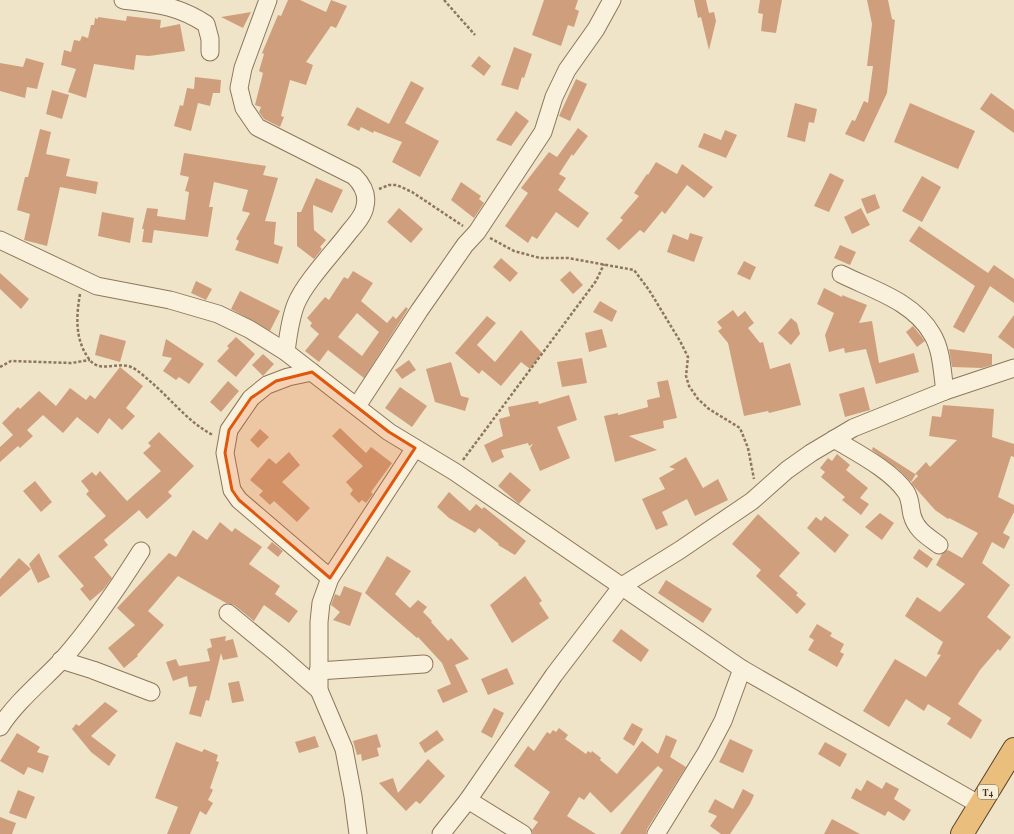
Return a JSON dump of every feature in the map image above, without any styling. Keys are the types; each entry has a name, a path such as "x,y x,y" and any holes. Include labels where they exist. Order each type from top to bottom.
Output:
{"highway":[{"name":"T4","path":"962,834 1014,749"}],"street":[{"path":"123,0 171,6 199,19 206,24 210,39 210,52"},
{"path":"268,0 243,68 239,88 244,108 257,127 354,176 360,182 366,198 365,207 356,224 306,288 296,304 290,326 286,352"},
{"path":"357,406 419,311 465,245 477,232 543,132 554,97 567,70 596,29 612,0"},
{"path":"0,240 96,286 170,300 218,314 249,329 286,352 389,432 455,472 742,669 980,805"},
{"path":"841,274 904,304 920,316 933,335 941,360 945,391"},
{"path":"441,834 468,800 554,675 622,586 680,550 752,502 787,470 853,428 945,391 1014,368"},
{"path":"312,372 276,381 251,398 229,430 225,454 232,490 239,500 330,578"},
{"path":"834,439 895,479 911,500 912,515 916,525 922,533 939,544"},
{"path":"358,834 353,796 344,750 319,690 318,671 321,603 330,578 415,448"},
{"path":"0,727 10,711 61,660 116,591 141,551"},
{"path":"228,613 279,654 319,690"},
{"path":"61,660 93,670 151,692"},
{"path":"318,671 424,664"},
{"path":"656,834 706,753 723,721 742,669"},
{"path":"468,800 523,834"}],"path":[{"path":"444,0 475,35"},
{"path":"366,198 389,185 398,185 412,192 428,205 514,251 540,258 568,258 634,270 649,290 688,357 686,376 689,386 698,399 709,409 740,428 748,448 754,480 752,502"},
{"path":"455,472 596,281 604,264"},
{"path":"82,280 77,326 83,349 90,360 98,366 108,367 121,365 132,367 208,432 226,442"},
{"path":"0,367 11,361 71,363 90,360"}],"highlighted area":[{"path":"312,372 389,432 415,448 330,578 239,500 232,490 225,453 229,430 251,398 276,381"}],"building":[{"path":"288,0 300,0 326,12 331,0 347,6 336,28 331,26 306,62 313,65 306,85 290,80 281,116 284,117 280,127 264,119 259,112 261,107 255,105 263,73 259,71 264,54 262,53 278,15 281,16"},
{"path":"544,0 578,0 575,9 579,11 574,27 568,25 561,46 532,35"},
{"path":"694,0 706,0 709,13 714,12 716,21 709,50 701,17 698,18"},
{"path":"760,0 782,0 776,33 761,31 763,14 758,13"},
{"path":"867,0 888,0 892,19 895,20 887,93 864,142 845,134 852,120 855,121 864,101 868,103 873,66 867,66 872,24"},
{"path":"251,12 243,28 221,17"},
{"path":"127,16 161,20 160,28 180,24 185,51 149,56 136,55 134,70 94,64 86,98 68,92 76,69 61,65 64,50 71,52 74,40 80,41 82,36 88,38 91,25 94,25 95,18 98,19 98,17 126,21"},
{"path":"514,47 532,54 524,78 522,77 518,90 501,85"},
{"path":"479,56 491,66 484,76 471,66"},
{"path":"26,58 44,63 37,89 27,87 25,98 0,91 0,63 23,67"},
{"path":"195,77 221,80 220,93 213,93 210,106 198,103 191,131 174,126 180,105 183,106 187,88 194,89"},
{"path":"576,79 587,84 570,121 559,116"},
{"path":"411,81 424,88 405,123 439,141 420,177 392,162 402,142 374,131 373,133 361,127 359,131 347,125 357,107 389,124"},
{"path":"52,90 69,95 62,119 46,114"},
{"path":"991,93 1014,110 1014,133 980,109"},
{"path":"795,103 817,109 814,123 809,122 805,142 787,137"},
{"path":"910,103 975,131 958,169 894,142"},
{"path":"516,111 529,121 511,146 496,140"},
{"path":"578,128 588,136 573,156 572,154 559,174 566,178 558,190 589,213 578,228 556,212 537,239 532,236 528,243 505,226 528,193 521,188 549,152 557,157"},
{"path":"40,129 51,132 46,154 70,159 66,176 98,182 96,194 60,187 47,246 24,240 30,214 17,210 25,177 28,177"},
{"path":"725,130 737,135 726,158 698,147 704,133 721,140"},
{"path":"184,153 266,166 263,175 278,178 265,221 276,222 274,244 283,247 278,264 235,250 239,241 236,239 250,213 242,211 248,190 214,182 209,207 213,207 208,237 154,230 152,243 142,242 144,229 142,229 147,208 158,209 157,216 185,220 189,192 185,191 189,177 180,175"},
{"path":"656,162 677,174 682,164 713,187 704,198 687,185 665,214 662,211 644,233 640,230 619,250 606,239 623,220 620,218 639,196 634,193"},
{"path":"830,173 844,180 829,212 814,206"},
{"path":"922,176 941,187 922,222 902,211"},
{"path":"316,178 343,190 332,213 313,205 314,230 326,240 320,247 322,249 314,259 297,246 297,212 301,212"},
{"path":"461,182 481,196 479,199 484,203 474,218 451,200"},
{"path":"875,194 880,208 867,214 861,199"},
{"path":"399,208 423,229 411,243 387,222"},
{"path":"861,208 870,225 852,234 844,217"},
{"path":"102,212 134,218 130,243 98,236"},
{"path":"919,226 988,273 994,265 1014,279 1014,303 990,286 964,333 953,327 975,286 909,241"},
{"path":"690,233 703,237 694,262 667,252 673,234 688,240"},
{"path":"840,245 856,252 850,265 834,258"},
{"path":"501,258 518,273 510,282 493,267"},
{"path":"744,261 756,267 750,280 737,274"},
{"path":"353,271 373,283 361,301 387,323 393,316 396,319 406,307 408,309 364,378 328,350 319,362 305,351 319,334 310,326 312,323 307,318 325,297 329,300 344,277 348,279","holes":["357,313 379,332 362,356 338,337"]},
{"path":"570,271 583,285 573,294 560,280"},
{"path":"0,273 29,299 21,309 0,289"},
{"path":"196,281 212,289 206,300 191,293"},
{"path":"824,288 842,297 842,295 867,305 859,323 872,321 879,363 914,353 919,372 876,384 866,349 845,353 844,348 829,352 825,335 834,313 817,304"},
{"path":"240,291 280,311 270,331 231,309"},
{"path":"600,301 617,311 612,322 593,312"},
{"path":"733,310 738,317 745,311 754,323 748,328 760,343 763,342 770,369 790,363 801,405 769,413 768,411 744,416 728,343 718,331 722,328 717,322"},
{"path":"1014,315 1014,349 998,337"},
{"path":"487,316 496,323 477,345 495,362 521,330 542,353 530,369 521,362 501,386 482,370 479,374 455,353"},
{"path":"791,318 797,323 800,334 791,345 778,333"},
{"path":"913,326 925,341 917,347 906,332"},
{"path":"602,329 607,347 589,352 585,333"},
{"path":"100,334 126,341 120,362 95,355"},
{"path":"236,337 255,354 236,377 217,361 229,348 227,346"},
{"path":"166,339 204,364 189,384 179,377 176,380 163,371 172,358 162,356"},
{"path":"949,349 992,354 992,365 982,368 952,367"},
{"path":"263,354 274,364 263,376 252,365"},
{"path":"582,358 587,383 562,387 557,362"},
{"path":"409,360 416,370 402,379 395,370"},
{"path":"451,362 461,396 469,398 465,411 435,402 426,369"},
{"path":"120,367 143,386 126,408 135,416 122,430 109,418 98,434 77,417 63,433 43,415 27,430 33,436 20,448 18,446 0,462 0,447 13,435 2,423 18,407 20,409 39,391 56,406 70,388 86,400 90,395 95,399"},
{"path":"668,380 677,418 663,421 664,428 629,436 657,450 615,462 604,416 618,413 618,415 648,407 647,400 660,397 657,382"},
{"path":"228,381 239,391 221,412 210,402"},
{"path":"400,387 427,406 412,427 385,408"},
{"path":"864,387 870,410 845,417 839,394"},
{"path":"569,395 577,420 557,427 570,458 540,471 530,448 533,444 529,446 528,443 501,450 504,457 492,463 484,445 503,436 499,419 510,416 508,407 538,401 539,404"},
{"path":"943,405 994,409 992,437 1014,444 1014,457 1011,456 998,497 1014,505 1014,512 1003,533 1010,537 1004,549 992,542 982,563 1010,585 987,617 1011,637 1000,651 998,649 980,670 958,704 982,720 971,739 947,724 951,718 928,704 924,711 906,699 889,727 863,711 895,659 926,677 941,655 937,654 943,642 905,616 917,597 940,612 965,584 936,565 942,554 948,550 962,558 978,533 949,518 948,519 935,510 911,483 918,476 916,474 911,482 898,469 872,450 873,447 915,474 926,462 930,467 957,440 929,436 932,416 941,417"},
{"path":"340,428 366,453 371,447 392,463 371,492 373,494 366,503 362,500 359,503 350,494 353,490 346,482 363,466 332,436"},
{"path":"260,429 269,437 258,448 250,440"},
{"path":"159,432 194,466 168,492 172,496 147,519 139,510 104,540 108,545 94,557 112,578 103,590 90,601 80,589 84,586 58,556 106,516 86,494 89,491 81,481 92,472 96,476 100,471 127,501 161,471 143,453 151,446 148,443"},
{"path":"289,452 300,465 282,482 310,508 297,522 274,501 270,505 259,495 263,491 250,480 269,458 276,464"},
{"path":"837,454 850,465 846,470 868,488 860,498 869,504 861,515 842,500 845,497 821,477 825,472 820,468 828,458 832,461"},
{"path":"686,457 703,488 718,479 728,500 695,516 687,499 662,512 668,525 656,530 642,499 665,489 659,478 675,469 669,467"},
{"path":"510,472 531,490 519,504 498,486"},
{"path":"35,481 52,502 41,512 23,491"},
{"path":"449,492 470,511 476,504 482,509 484,507 526,541 515,555 498,545 499,544 479,528 475,533 449,518 437,507"},
{"path":"880,513 894,523 882,540 865,527"},
{"path":"758,514 800,553 779,576 798,593 796,595 806,604 797,614 756,576 761,570 732,544"},
{"path":"825,516 849,535 835,553 807,528 816,517 821,521"},
{"path":"220,522 232,532 235,528 262,547 249,564 280,586 275,594 298,611 289,623 264,605 254,621 234,605 226,603 178,576 148,611 164,625 137,655 138,656 124,668 108,648 135,625 117,608 169,553 176,557 193,530 207,540"},
{"path":"272,542 283,551 278,557 267,548"},
{"path":"919,549 933,559 927,568 913,558"},
{"path":"39,553 50,577 38,583 29,564"},
{"path":"387,556 411,571 395,594 410,608 418,600 427,607 423,612 432,621 431,622 448,641 451,638 469,659 455,665 468,692 443,703 437,690 451,684 442,663 418,637 417,638 365,593"},
{"path":"19,558 31,569 0,597 0,579"},
{"path":"525,576 542,601 539,603 549,618 512,643 490,605"},
{"path":"666,580 712,609 703,623 658,593"},
{"path":"344,586 362,593 350,626 333,620 340,612 331,605 335,594 340,596"},
{"path":"817,624 832,633 830,636 844,644 840,652 844,654 837,667 808,650 814,640 809,637"},
{"path":"621,629 649,650 641,662 612,641"},
{"path":"226,636 225,641 233,639 238,657 223,660 221,653 209,701 206,700 201,717 189,714 197,686 189,687 187,676 173,681 166,662 176,659 179,666 210,661 207,649 212,647 210,639"},
{"path":"507,668 514,684 488,695 481,679"},
{"path":"239,681 244,701 232,703 228,683"},
{"path":"105,702 118,711 91,736 116,755 109,766 91,752 72,729 76,724 79,726"},
{"path":"494,708 504,713 492,738 481,732"},
{"path":"632,723 643,729 634,746 623,739"},
{"path":"559,728 568,735 565,739 586,754 588,751 591,753 592,751 601,758 600,760 617,774 642,741 658,754 666,735 677,740 670,757 686,767 647,829 646,834 620,834 663,770 658,766 611,813 590,792 584,800 579,797 567,816 596,834 533,834 532,830 538,822 533,819 550,792 514,766 528,746 534,751 547,732 550,734 553,730 556,732"},
{"path":"437,730 444,740 425,753 419,743"},
{"path":"17,733 40,747 37,752 49,756 43,773 28,767 24,775 0,761"},
{"path":"377,734 381,747 377,748 379,756 362,761 361,754 357,755 353,741"},
{"path":"315,736 319,747 299,753 295,742"},
{"path":"730,739 753,750 743,773 719,762"},
{"path":"176,742 202,752 204,749 218,755 216,761 219,762 210,788 213,790 208,800 213,803 206,815 200,811 190,834 167,834 178,807 155,798"},
{"path":"825,742 847,754 840,767 818,754"},
{"path":"428,759 445,776 420,804 416,801 406,811 379,783 393,778 398,793"},
{"path":"867,780 882,789 886,782 899,789 894,799 911,810 904,821 888,811 885,816 851,798 856,788 861,791"},
{"path":"743,789 754,795 750,804 730,834 721,834 710,826 717,816 708,812 715,799 733,809"},
{"path":"18,790 35,797 26,819 9,813"},
{"path":"0,817 16,823 12,834 0,834"},
{"path":"832,819 860,834 824,834"}]}
